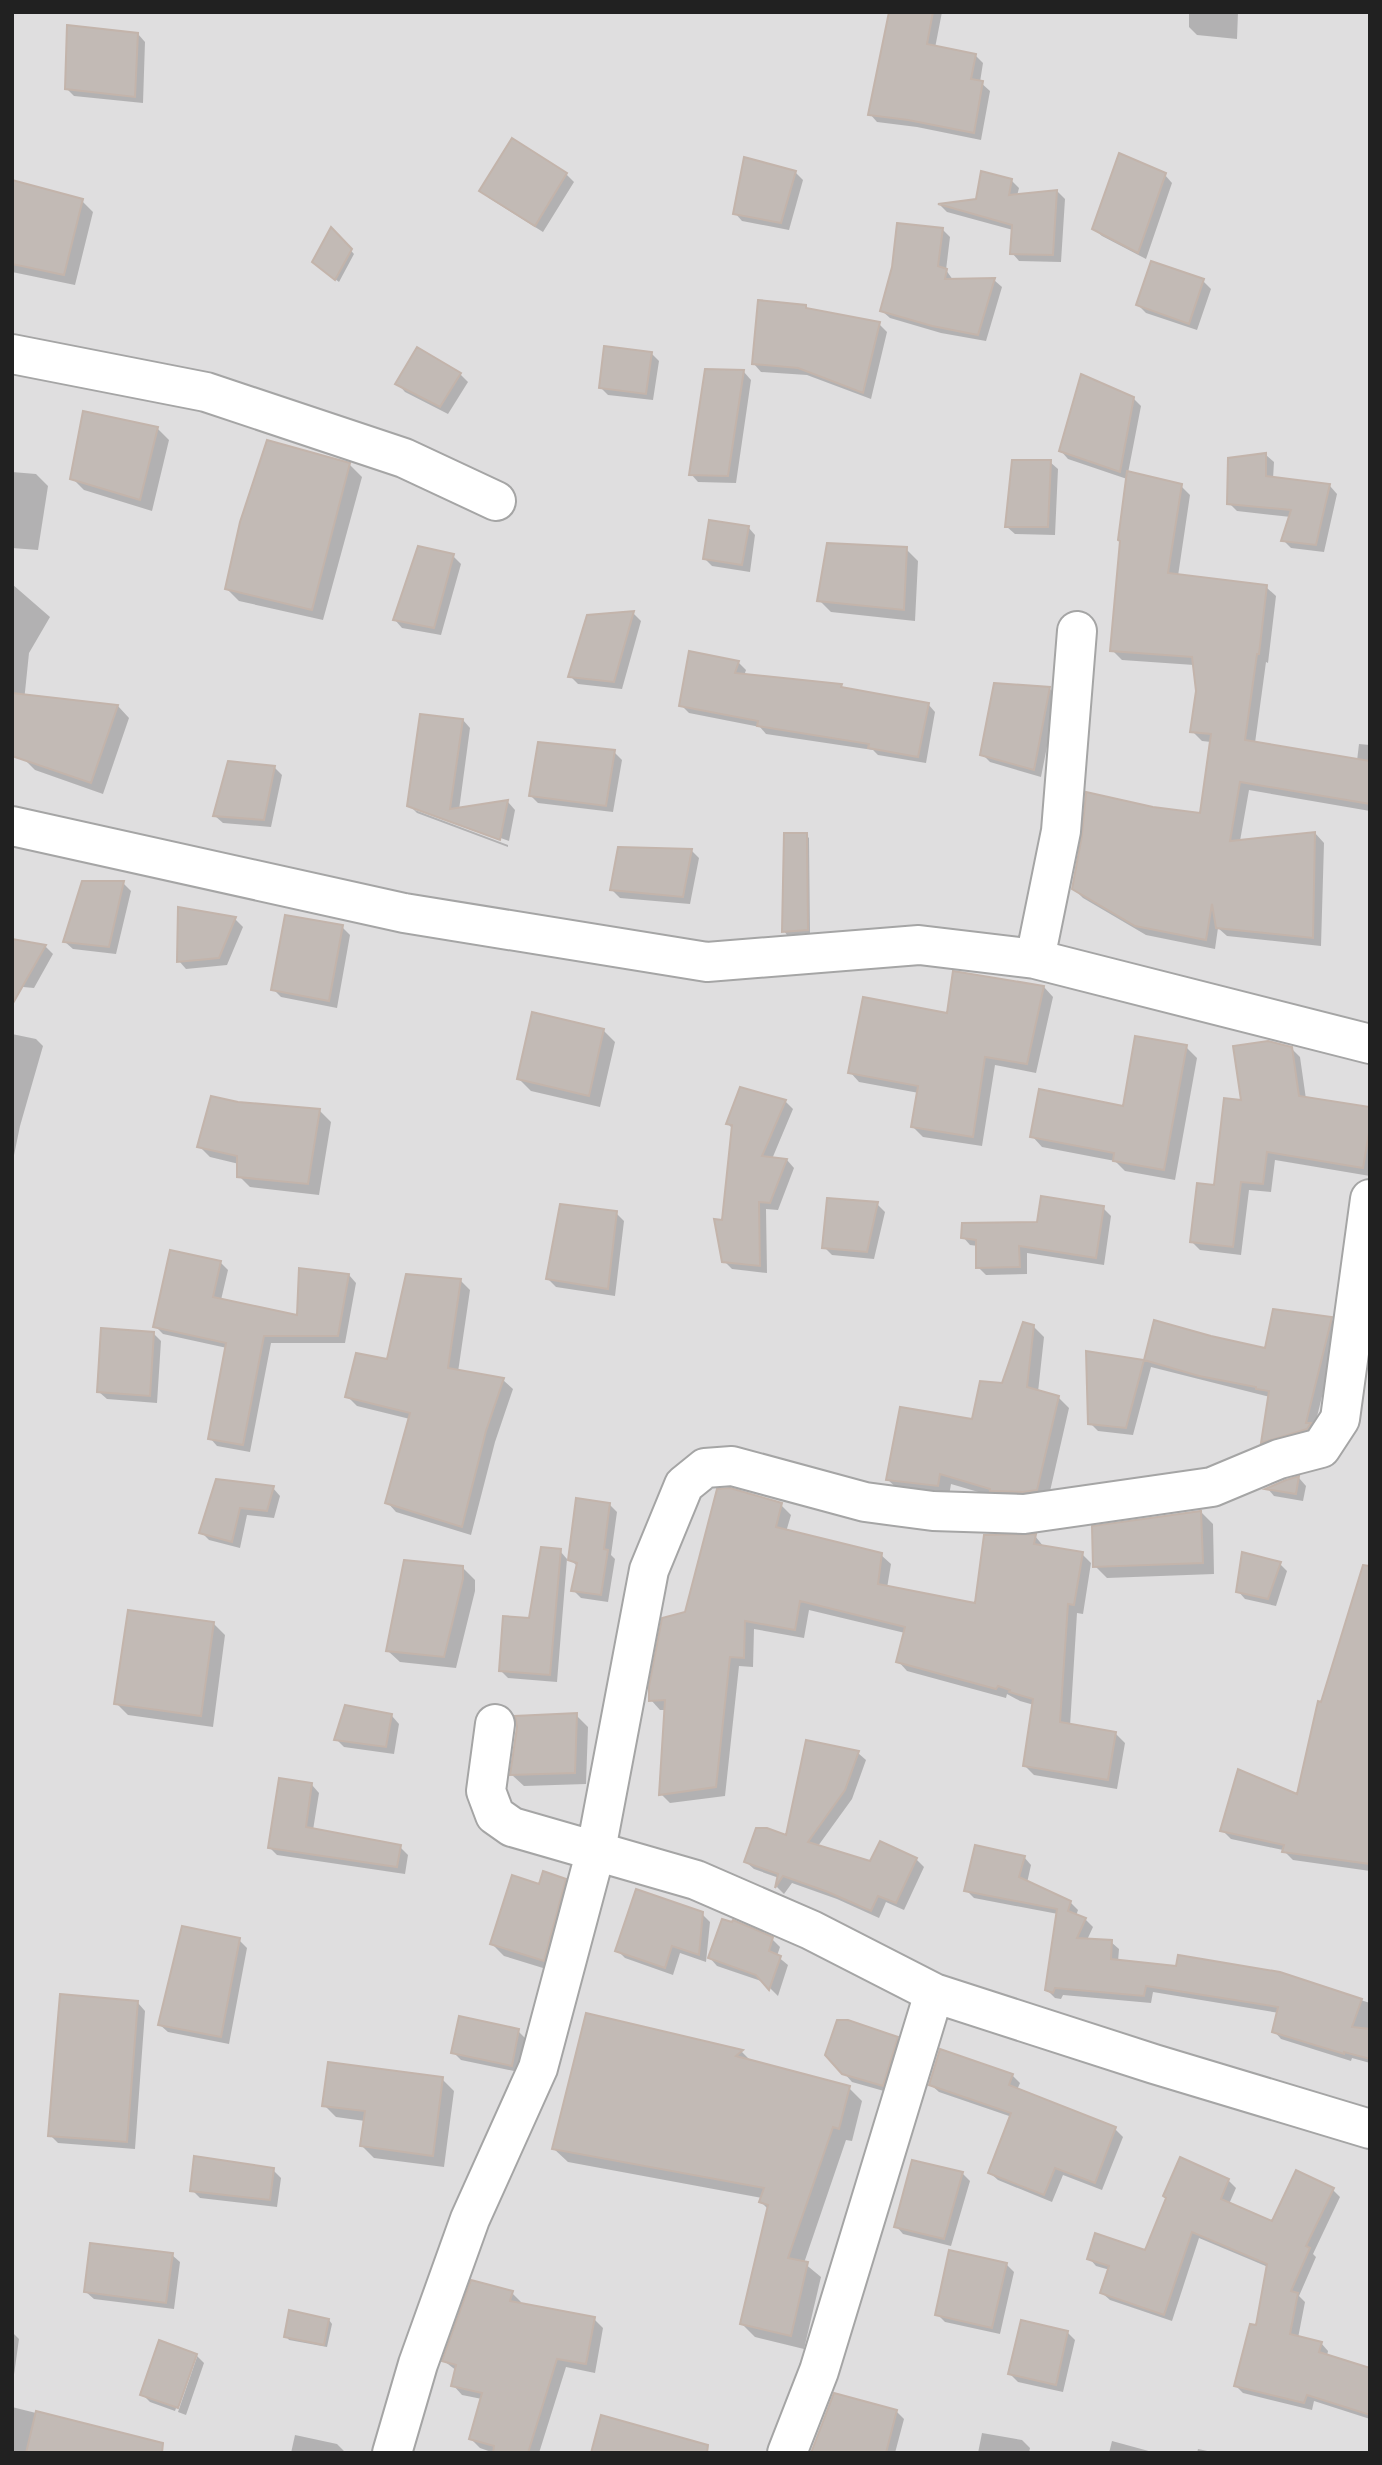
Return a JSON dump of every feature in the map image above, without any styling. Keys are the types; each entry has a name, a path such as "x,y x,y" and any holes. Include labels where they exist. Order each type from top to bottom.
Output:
{"street":[{"path":"12,355 206,392 404,457 496,501"},
{"path":"1035,959 1061,831 1077,631"},
{"path":"12,825 404,914 707,962 919,945 1035,959 1370,1044"},
{"path":"392,2453 418,2364 470,2219 538,2068 596,1850 649,1570 684,1485 705,1468 732,1466 865,1502 933,1511 1024,1514 1212,1488 1279,1459 1321,1448 1340,1419 1370,1199"},
{"path":"495,1724 486,1791 495,1815 512,1827 695,1880 811,1930 934,1993 1154,2064 1370,2129"},
{"path":"787,2453 819,2371 934,1993"}],"shaded area":[{"path":"12,12 1370,12 1370,2453 12,2453"}],"building":[{"path":"889,12 933,12 927,44 976,54 971,79 983,81 974,133 868,115"},
{"path":"67,25 138,33 135,97 65,89"},
{"path":"512,138 567,173 535,226 479,191"},
{"path":"1119,153 1166,173 1138,253 1092,229"},
{"path":"744,157 796,171 781,223 733,214"},
{"path":"981,171 1012,179 1009,195 1057,190 1053,255 1010,254 1012,225 938,204 976,199"},
{"path":"12,180 83,199 64,275 12,264"},
{"path":"897,223 943,228 938,266 947,269 945,279 995,278 978,335 932,326 880,311 892,267"},
{"path":"331,227 352,249 335,280 312,262"},
{"path":"1151,261 1204,279 1189,324 1136,305"},
{"path":"758,300 806,305 806,308 880,322 863,393 798,368 752,364"},
{"path":"604,346 652,352 646,394 599,388"},
{"path":"417,347 461,373 440,407 395,384"},
{"path":"705,369 744,370 728,476 689,475"},
{"path":"1081,374 1134,397 1120,472 1059,451"},
{"path":"83,411 158,427 140,500 70,479"},
{"path":"267,440 350,463 312,610 225,589 240,522"},
{"path":"1266,453 1266,476 1330,484 1316,545 1281,541 1291,510 1227,504 1228,458"},
{"path":"1012,460 1051,460 1048,527 1005,527"},
{"path":"1127,471 1182,484 1168,573 1267,585 1245,740 1370,761 1370,804 1240,782 1230,841 1315,832 1313,938 1216,928 1212,904 1206,940 1135,926 1072,889 1082,835 1086,792 1153,807 1200,813 1211,734 1190,732 1196,691 1192,657 1110,651 1118,540"},
{"path":"709,520 749,526 742,565 703,559"},
{"path":"827,543 907,547 904,610 817,601"},
{"path":"418,546 454,554 434,628 393,620"},
{"path":"634,611 614,682 568,677 587,615"},
{"path":"689,651 739,661 735,673 842,684 841,687 929,703 918,757 868,748 869,744 757,726 758,721 679,706"},
{"path":"994,683 1050,687 1034,770 980,755"},
{"path":"12,693 118,705 91,783 12,756"},
{"path":"420,714 463,719 450,809 508,800 500,840 407,806"},
{"path":"538,742 615,750 606,806 529,796"},
{"path":"228,761 275,766 264,820 213,816"},
{"path":"784,833 807,833 808,930 782,932"},
{"path":"618,847 692,849 683,897 610,890"},
{"path":"82,881 124,881 109,947 63,942"},
{"path":"178,907 236,917 219,958 177,962"},
{"path":"285,915 343,925 329,1001 271,990"},
{"path":"12,939 46,945 12,1005"},
{"path":"953,971 1044,986 1027,1064 985,1057 973,1137 911,1127 918,1086 848,1073 863,997 947,1013"},
{"path":"532,1012 604,1029 589,1096 517,1079"},
{"path":"1135,1036 1187,1045 1164,1170 1113,1161 1114,1153 1030,1137 1039,1089 1123,1106"},
{"path":"1268,1041 1292,1047 1299,1096 1370,1107 1370,1127 1363,1168 1267,1152 1263,1184 1241,1182 1233,1247 1190,1242 1197,1183 1214,1185 1224,1098 1241,1100 1233,1046"},
{"path":"740,1087 786,1100 762,1156 787,1159 770,1203 759,1202 760,1266 722,1262 714,1219 722,1220 732,1125 726,1124"},
{"path":"211,1096 238,1102 320,1109 308,1184 237,1177 237,1156 197,1147"},
{"path":"1041,1196 1104,1206 1096,1258 1019,1246 1020,1267 976,1268 976,1240 961,1238 962,1223 1037,1222"},
{"path":"827,1198 878,1202 867,1252 822,1248"},
{"path":"560,1204 617,1211 608,1289 546,1279"},
{"path":"170,1250 221,1261 213,1297 297,1315 299,1268 349,1274 338,1336 264,1336 243,1445 208,1439 226,1343 153,1327"},
{"path":"406,1274 461,1279 448,1368 504,1378 486,1431 462,1527 385,1503 410,1413 345,1397 356,1353 387,1359"},
{"path":"1273,1309 1332,1317 1306,1423 1311,1423 1307,1429 1261,1443 1269,1391 1199,1376 1144,1360 1154,1320 1265,1348"},
{"path":"1023,1322 1034,1325 1027,1387 1059,1396 1037,1490 990,1491 940,1474 938,1486 886,1480 900,1407 972,1419 980,1381 1002,1383"},
{"path":"101,1328 154,1332 150,1396 97,1392"},
{"path":"1086,1351 1144,1360 1126,1428 1088,1424"},
{"path":"1299,1476 1296,1494 1265,1489 1286,1480"},
{"path":"216,1479 274,1486 267,1511 240,1508 232,1542 199,1533"},
{"path":"730,1488 782,1503 776,1527 882,1553 878,1584 975,1603 984,1535 1036,1534 1034,1544 1083,1552 1074,1605 1068,1604 1060,1722 1116,1732 1108,1780 1023,1766 1033,1699 998,1686 996,1689 896,1662 905,1627 800,1601 795,1630 745,1621 744,1658 730,1657 716,1787 659,1795 665,1700 649,1701 649,1686 662,1618 685,1612 717,1489"},
{"path":"576,1498 610,1503 604,1549 608,1550 601,1595 571,1591 577,1563 568,1560"},
{"path":"1201,1511 1203,1563 1093,1567 1092,1526"},
{"path":"541,1547 561,1549 550,1675 499,1671 503,1616 529,1618"},
{"path":"1242,1552 1281,1562 1268,1599 1236,1592"},
{"path":"404,1560 463,1566 463,1579 444,1657 386,1651"},
{"path":"1363,1565 1370,1566 1370,1864 1282,1852 1284,1845 1220,1831 1238,1769 1297,1794 1318,1701 1321,1702"},
{"path":"128,1610 214,1622 201,1716 114,1704"},
{"path":"345,1705 392,1714 386,1747 334,1740"},
{"path":"577,1713 575,1773 510,1775 517,1727 515,1716"},
{"path":"806,1740 859,1751 845,1790 808,1842 870,1861 880,1841 917,1858 896,1903 878,1896 871,1911 783,1876 775,1888 778,1874 744,1862 756,1828 767,1828 786,1835"},
{"path":"279,1778 312,1783 306,1827 401,1845 397,1867 268,1848"},
{"path":"975,1845 1025,1856 1019,1877 1071,1901 1068,1911 1086,1918 1077,1938 1112,1940 1111,1959 1176,1966 1178,1955 1280,1972 1362,1999 1352,2027 1370,2029 1370,2059 1272,2032 1278,2007 1146,1986 1144,1996 1055,1988 1053,1993 1045,1990 1057,1909 964,1891"},
{"path":"543,1871 566,1879 544,1961 490,1944 512,1875 539,1884"},
{"path":"636,1889 703,1912 699,1955 672,1946 665,1968 615,1951"},
{"path":"722,1919 733,1920 773,1937 769,1951 781,1956 769,1990 756,1975 708,1958"},
{"path":"182,1926 240,1938 221,2037 158,2025"},
{"path":"60,1994 138,2001 127,2142 48,2136"},
{"path":"586,2013 743,2050 736,2056 850,2086 839,2129 833,2127 788,2258 808,2262 791,2336 740,2324 768,2205 759,2202 764,2188 552,2149"},
{"path":"459,2016 519,2029 512,2066 451,2053"},
{"path":"837,2020 848,2020 898,2037 883,2086 842,2074 825,2055"},
{"path":"940,2049 1013,2074 1009,2085 1116,2127 1095,2183 1055,2168 1044,2195 988,2173 1011,2113 929,2085"},
{"path":"328,2062 443,2077 433,2156 360,2146 365,2111 322,2106"},
{"path":"194,2156 274,2168 270,2200 190,2191"},
{"path":"1180,2157 1229,2179 1221,2199 1272,2221 1296,2170 1334,2188 1306,2246 1310,2248 1291,2291 1298,2293 1290,2334 1322,2342 1319,2352 1370,2368 1370,2415 1307,2395 1304,2403 1234,2386 1250,2324 1256,2325 1267,2264 1192,2232 1164,2315 1100,2293 1109,2266 1087,2259 1095,2233 1145,2250 1166,2198 1163,2196"},
{"path":"912,2160 963,2172 944,2239 894,2227"},
{"path":"90,2243 173,2253 166,2303 84,2292"},
{"path":"949,2250 1007,2263 992,2328 935,2315"},
{"path":"471,2280 513,2291 510,2301 595,2317 586,2364 557,2359 528,2453 493,2453 494,2446 469,2439 482,2393 451,2386 456,2365 442,2361"},
{"path":"289,2310 329,2319 324,2345 284,2337"},
{"path":"1021,2320 1068,2331 1056,2385 1008,2374"},
{"path":"159,2340 197,2354 178,2408 140,2395"},
{"path":"834,2393 897,2410 886,2453 811,2453"},
{"path":"36,2411 163,2443 162,2453 26,2453"},
{"path":"601,2415 708,2445 707,2453 591,2453"}]}
